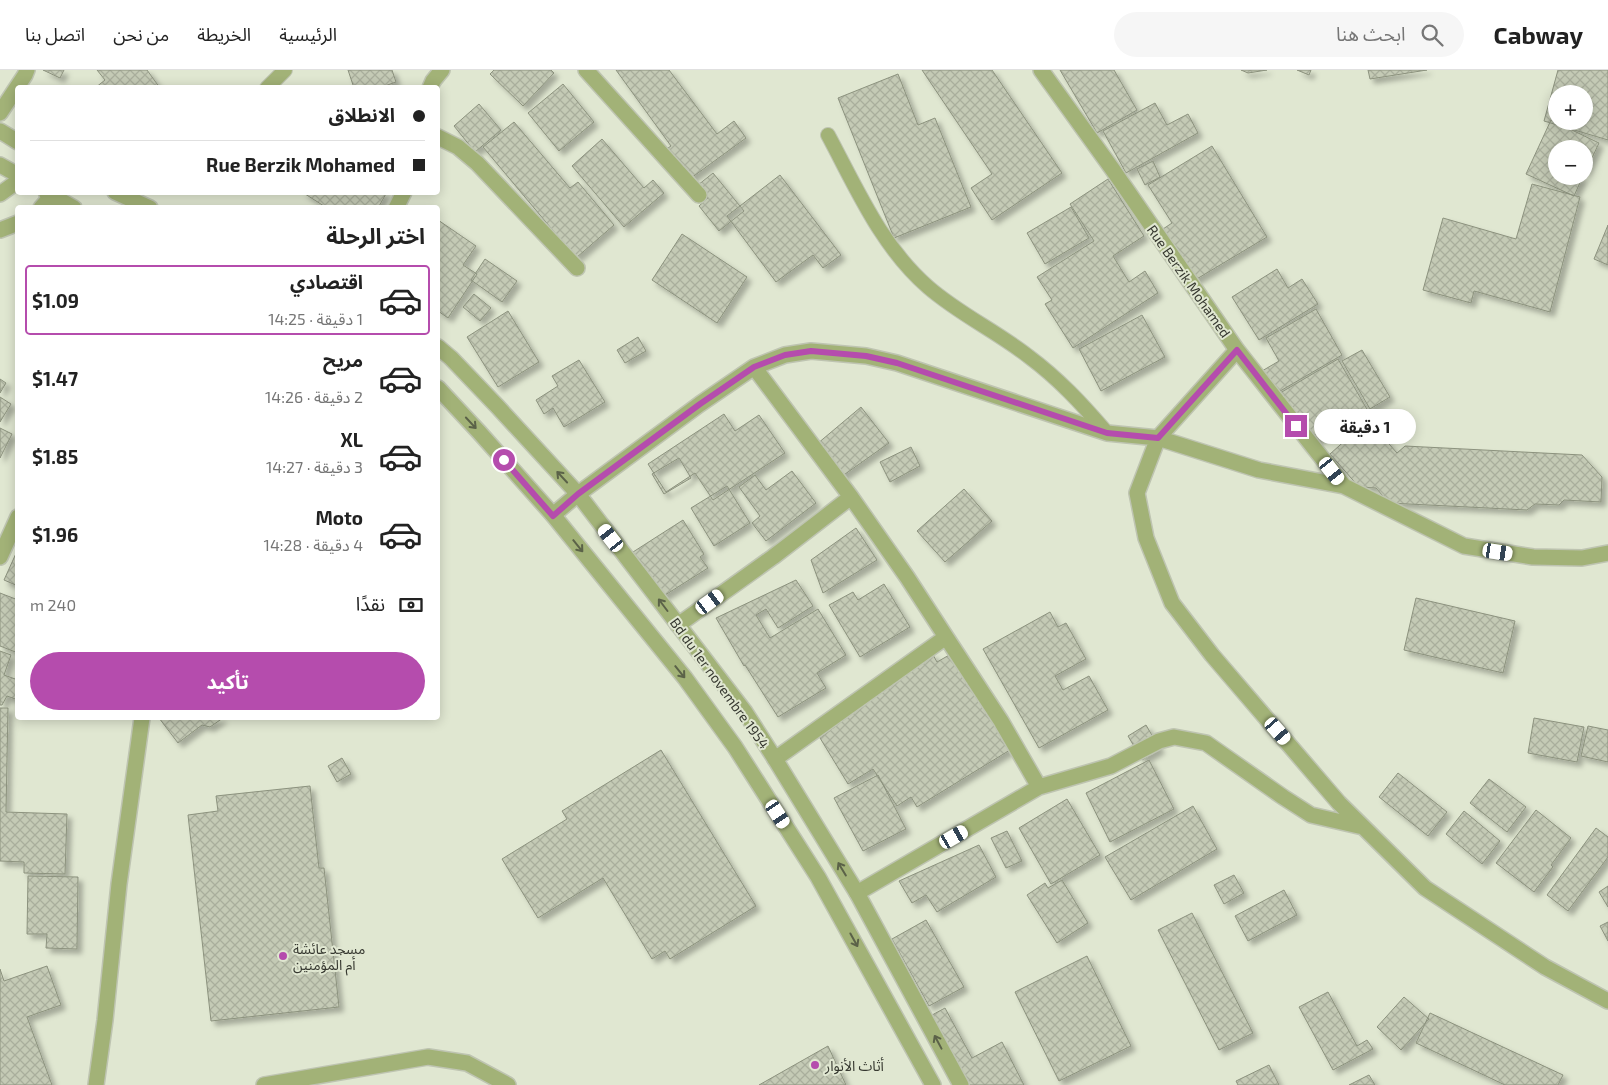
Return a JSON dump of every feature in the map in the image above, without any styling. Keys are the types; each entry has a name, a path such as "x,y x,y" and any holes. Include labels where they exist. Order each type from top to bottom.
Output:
{"street":[{"path":"18,85 27,70"},
{"path":"431,85 442,70"},
{"path":"586,70 698,194"},
{"name":"Rue Berzik Mohamed","path":"1041,70 1118,177 1237,350 1344,486"},
{"path":"0,113 15,90"},
{"path":"0,131 15,140"},
{"path":"440,138 458,147 477,163 577,268"},
{"path":"0,165 15,173"},
{"path":"0,194 15,183"},
{"path":"53,195 69,205"},
{"path":"122,195 143,205"},
{"path":"0,230 15,223"},
{"name":"Bd du 1er novembre 1954","path":"440,349 452,358 578,494 745,712 857,894 961,1085"},
{"path":"1237,350 1158,438 1137,493 1146,538 1172,603 1212,655 1339,803 1425,888 1545,967 1608,1001"},
{"path":"553,516 578,494 700,404 754,367 785,355 811,351 866,356 897,363 1107,433 1158,438 1259,470 1344,486 1464,546 1533,557 1582,558 1608,553"},
{"path":"754,367 851,497 907,577 1001,721 1039,786"},
{"path":"440,390 553,516 685,678 735,747 818,877 933,1085"},
{"path":"678,625 773,557 851,497"},
{"path":"0,557 15,524"},
{"path":"775,759 946,637"},
{"path":"96,1085 105,1020 119,884 142,720"},
{"path":"857,894 1039,786 1112,766 1159,741 1174,737 1206,742 1311,815 1364,827"},
{"path":"264,1085 428,1057 467,1063 508,1085"}],"lane":[{"path":"270,85 284,70"},
{"path":"828,135 877,227 904,263 927,287 955,308 1028,356 1054,377 1079,400 1107,433"}],"building":[{"path":"43,70 64,70 60,78"},
{"path":"97,70 147,70 158,85 99,85 105,80"},
{"path":"348,70 392,70 396,82 388,85 353,85"},
{"path":"494,70 551,70 554,73 523,106 490,74"},
{"path":"616,70 669,70 717,134 734,121 746,138 687,181 665,150 671,146"},
{"path":"922,70 992,70 1062,173 992,220 971,188 992,174"},
{"path":"1060,70 1114,70 1137,110 1097,133"},
{"path":"1241,70 1267,70 1248,73"},
{"path":"1297,70 1311,70 1309,75"},
{"path":"1368,70 1427,70 1370,79"},
{"path":"1558,70 1608,70 1608,140 1574,130 1593,130 1593,85 1554,85"},
{"path":"898,74 918,125 935,118 971,207 894,238 838,98"},
{"path":"563,84 594,122 559,151 528,113"},
{"path":"1155,103 1167,125 1188,114 1198,133 1126,173 1103,131"},
{"path":"479,104 501,130 475,152 454,126"},
{"path":"1548,106 1548,122 1544,121"},
{"path":"514,122 570,188 578,182 614,225 576,258 483,147"},
{"path":"1548,126 1548,130 1572,130 1593,140 1548,140 1548,184 1526,174"},
{"path":"602,139 644,188 653,180 664,193 624,227 572,166"},
{"path":"1593,140 1599,143 1593,156"},
{"path":"1212,146 1267,237 1185,286 1154,235 1172,223 1148,185"},
{"path":"1153,161 1160,177 1145,185 1137,169"},
{"path":"713,173 744,211 719,231 699,206 708,198 698,185"},
{"path":"780,175 841,255 823,268 813,255 776,282 727,216"},
{"path":"1108,179 1144,236 1113,256 1129,282 1145,271 1158,293 1073,348 1045,304 1052,300 1037,277 1094,241 1070,204"},
{"path":"1532,184 1580,197 1550,312 1474,291 1471,303 1423,290 1443,218 1516,239"},
{"path":"1550,185 1579,185 1574,196"},
{"path":"307,195 385,195 380,205 322,205"},
{"path":"1071,207 1089,238 1045,264 1027,233"},
{"path":"440,221 476,246 463,265 477,274 448,318 440,312"},
{"path":"1608,225 1608,265 1594,259"},
{"path":"682,234 747,277 717,323 652,280"},
{"path":"485,259 517,281 502,302 471,280"},
{"path":"1277,269 1288,288 1302,279 1318,304 1259,340 1232,297"},
{"path":"474,294 491,308 480,321 463,307"},
{"path":"1316,309 1342,355 1275,394 1262,371 1279,361 1266,338"},
{"path":"508,311 539,362 498,387 467,337"},
{"path":"1142,315 1165,357 1101,391 1079,349"},
{"path":"638,337 646,351 625,363 617,350"},
{"path":"1362,350 1390,397 1370,409 1342,361"},
{"path":"1338,359 1368,411 1305,447 1275,396"},
{"path":"579,360 605,402 564,427 553,408 544,414 536,400 558,386 552,376"},
{"path":"0,379 6,383 0,393"},
{"path":"0,397 11,404 0,422"},
{"path":"861,407 889,443 841,477 817,444"},
{"path":"724,414 735,431 759,415 785,453 713,500 695,473 666,492 648,464"},
{"path":"1368,420 1397,453 1405,446 1582,455 1602,477 1601,502 1564,500 1559,505 1535,504 1527,510 1389,503 1376,488 1359,487 1330,454"},
{"path":"0,428 12,434 0,458"},
{"path":"911,447 920,466 890,482 880,462"},
{"path":"679,458 691,478 664,494 652,474"},
{"path":"792,471 816,503 766,541 752,523 760,516 739,487 755,475 766,490"},
{"path":"727,486 750,523 714,546 691,508"},
{"path":"964,489 992,521 945,562 917,531"},
{"path":"683,520 704,554 700,557 708,568 662,597 633,552"},
{"path":"856,528 877,560 823,593 811,560"},
{"path":"15,556 15,585 4,580"},
{"path":"796,580 813,606 778,628 766,609 756,615 770,638 818,609 846,655 817,673 826,688 778,717 744,666 716,618"},
{"path":"884,584 910,627 860,657 829,605 853,592 858,600"},
{"path":"0,593 15,599 15,652 0,646"},
{"path":"1416,598 1515,621 1503,673 1404,650"},
{"path":"1050,612 1058,627 1066,623 1086,659 1055,676 1063,690 1089,676 1108,710 1039,748 983,649"},
{"path":"0,651 11,655 4,675 15,679 15,699 7,696 2,705 0,705"},
{"path":"932,653 937,662 951,654 1010,750 917,807 911,797 897,806 873,769 848,784 820,738"},
{"path":"0,708 8,708 6,812 67,814 65,874 24,873 24,862 0,861"},
{"path":"1534,718 1584,727 1577,762 1528,753"},
{"path":"161,720 220,720 210,727 202,725 178,743"},
{"path":"1146,725 1160,749 1142,760 1128,736"},
{"path":"1588,726 1608,730 1608,762 1581,756"},
{"path":"661,750 756,906 670,959 665,951 652,959 603,878 538,918 502,859 567,819 562,811"},
{"path":"342,758 351,774 337,782 328,766"},
{"path":"1149,760 1174,809 1110,842 1086,793"},
{"path":"1398,773 1447,812 1428,836 1379,797"},
{"path":"878,775 906,829 863,851 834,798"},
{"path":"1489,779 1526,807 1507,832 1470,803"},
{"path":"310,786 319,868 324,868 339,1007 211,1021 188,815 218,811 216,796"},
{"path":"1067,799 1100,855 1051,884 1019,828"},
{"path":"1193,806 1217,849 1131,900 1105,857"},
{"path":"1536,810 1571,838 1551,865 1553,867 1534,892 1496,863"},
{"path":"1464,811 1500,841 1482,864 1446,834"},
{"path":"1596,828 1608,837 1608,857 1568,911 1547,895"},
{"path":"1007,831 1022,861 1006,868 991,838"},
{"path":"979,845 996,877 937,912 926,895 912,903 899,881"},
{"path":"1234,875 1244,893 1224,904 1214,885"},
{"path":"28,876 78,877 77,949 46,948 47,934 27,934"},
{"path":"1062,880 1088,923 1057,943 1027,895 1045,883 1048,888"},
{"path":"1608,886 1608,907 1599,892"},
{"path":"1284,890 1297,915 1248,941 1235,916"},
{"path":"1192,913 1253,1033 1219,1050 1158,930"},
{"path":"926,920 964,987 929,1006 892,939"},
{"path":"1608,922 1608,941 1600,926"},
{"path":"1087,956 1131,1046 1059,1081 1015,992"},
{"path":"47,966 61,1005 27,1017 52,1085 0,1085 0,969 4,981"},
{"path":"1328,992 1357,1046 1367,1040 1373,1049 1333,1070 1299,1007"},
{"path":"1404,997 1429,1019 1401,1050 1377,1027"},
{"path":"945,1008 972,1058 1002,1042 1024,1085 969,1085 932,1015"},
{"path":"1430,1013 1563,1075 1558,1085 1505,1085 1416,1043"},
{"name":"أثاث الأنوار","path":"828,1046 846,1085 759,1085"},
{"path":"1269,1065 1279,1085 1238,1085 1236,1081"},
{"path":"1369,1075 1375,1085 1349,1085"}],"place":[{"name":"مسجد عائشة أم المؤمنين","path":"283,956"},
{"name":"أثاث الأنوار","path":"815,1065"}],"route":[{"path":"504,460 553,516 578,494 700,404 754,367 785,355 811,351 866,356 897,363 1107,433 1158,438 1237,350 1296,426"}]}
